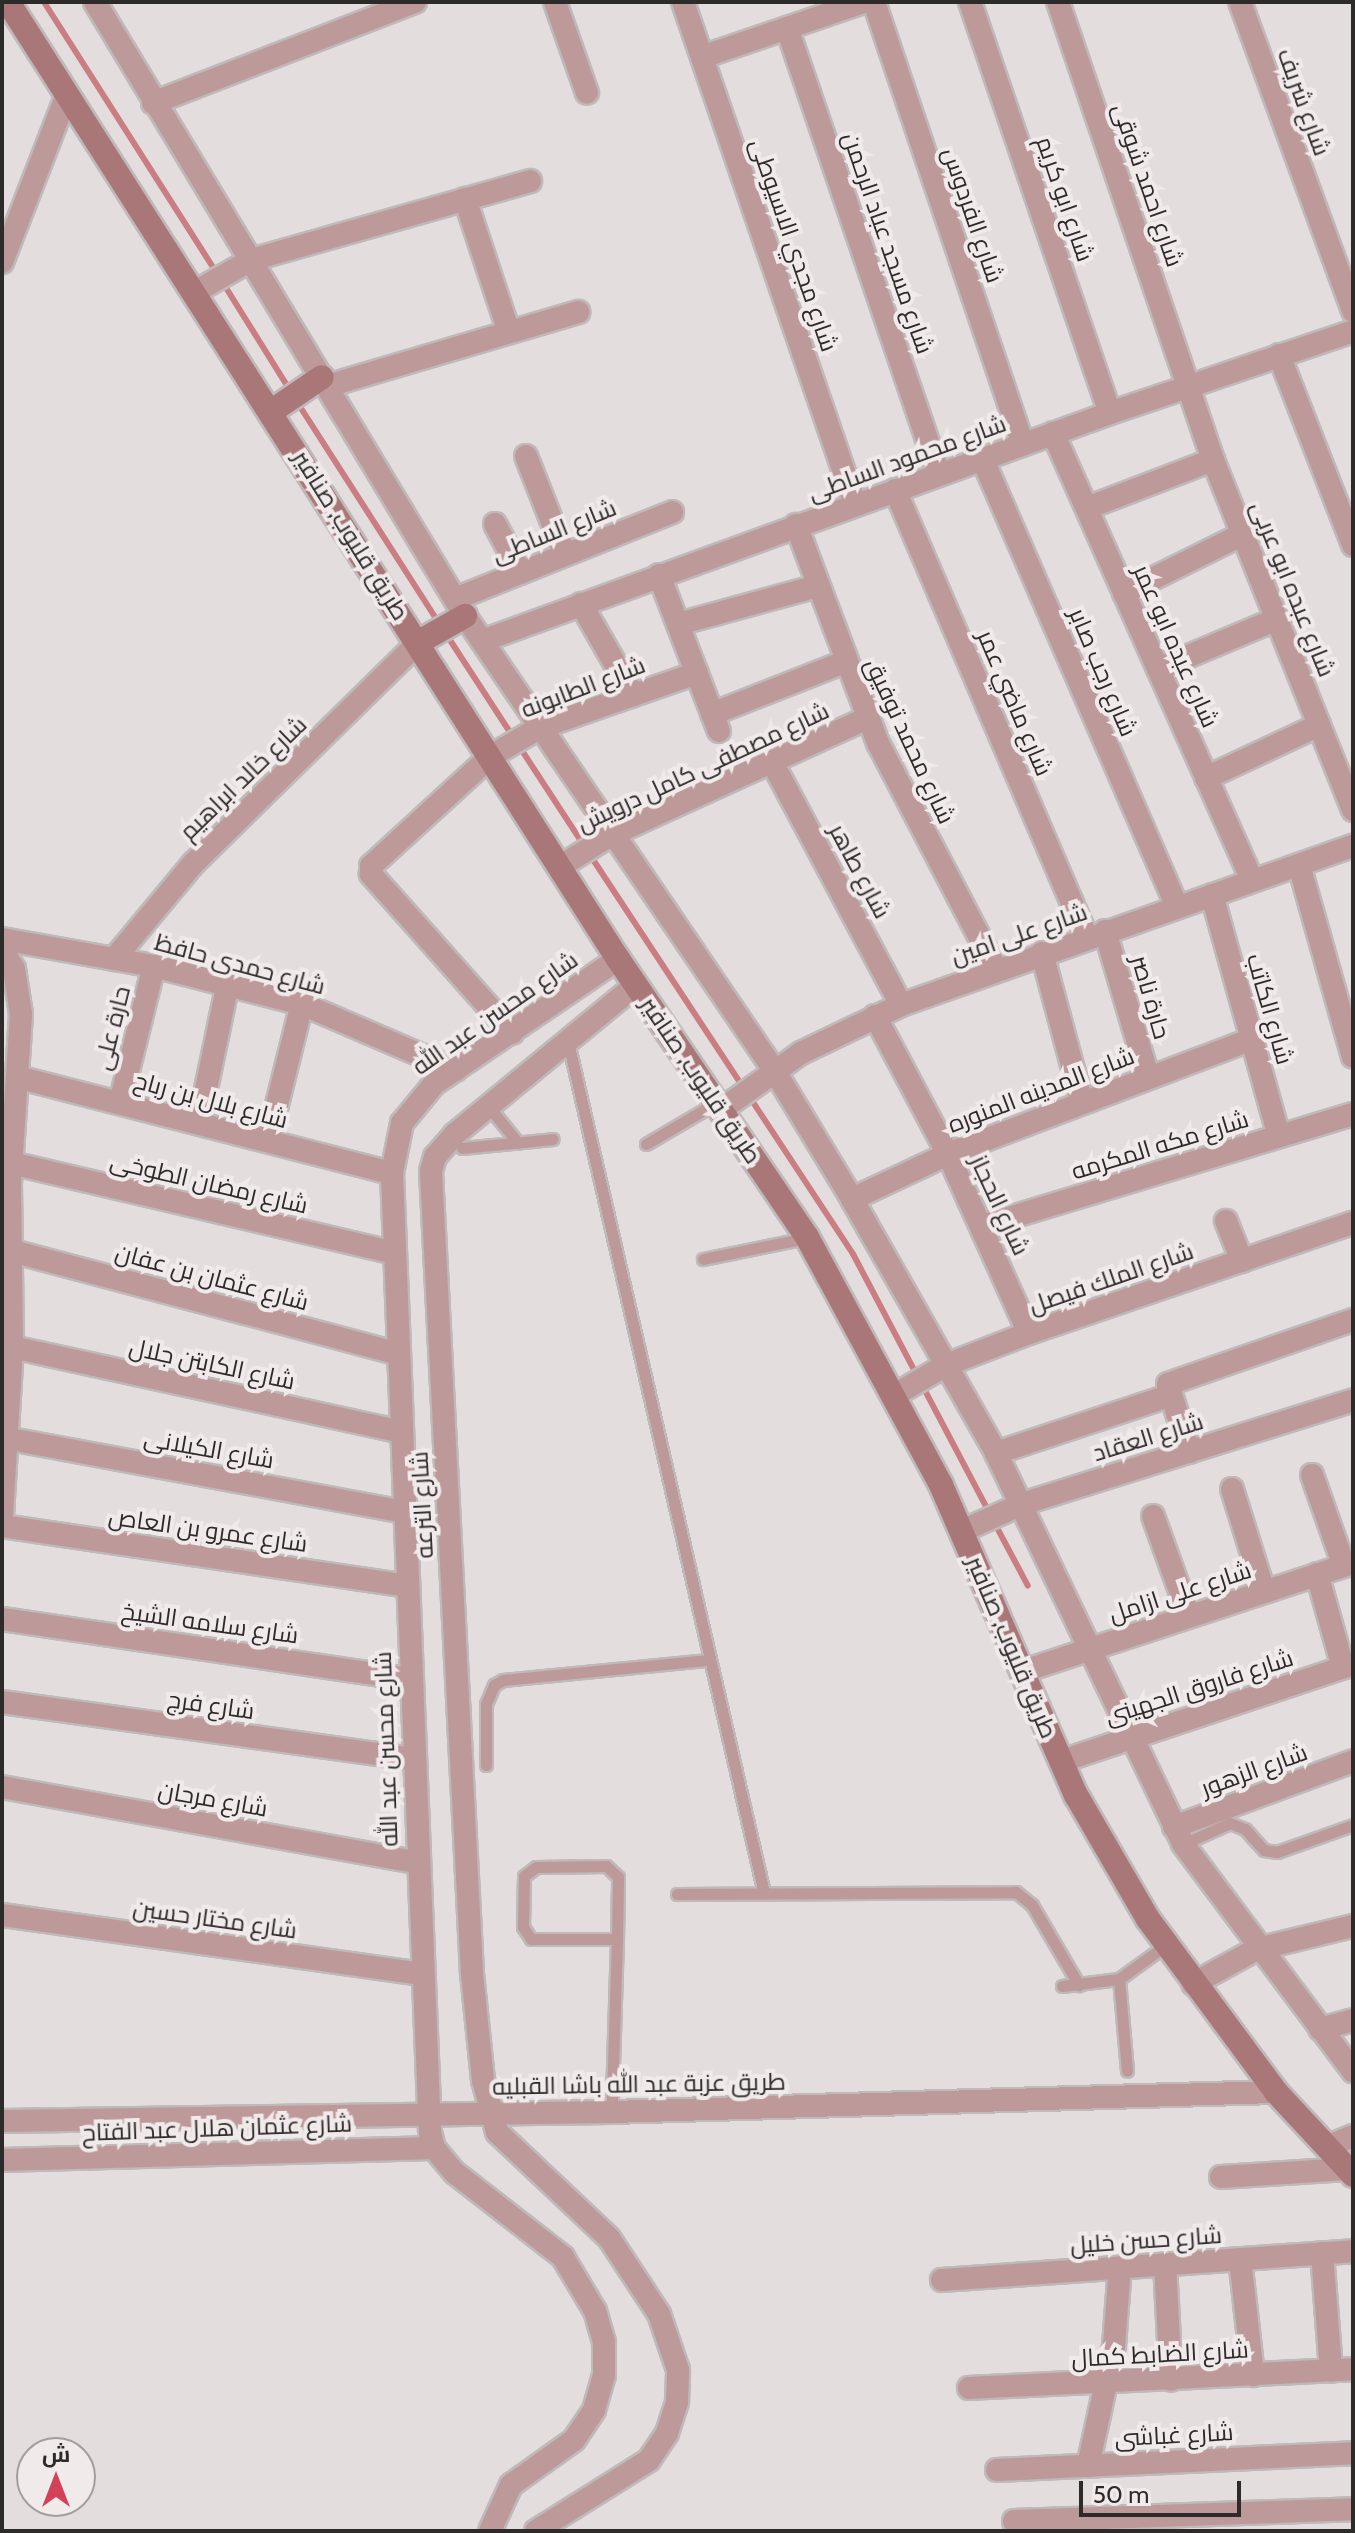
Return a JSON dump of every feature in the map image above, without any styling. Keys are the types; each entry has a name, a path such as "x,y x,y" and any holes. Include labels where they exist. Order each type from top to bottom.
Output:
{"street":[{"name":"طريق قليوب, صنافير","path":"8,2 272,411 618,959 807,1237 962,1531 1062,1761 1109,1856 1193,1984 1276,2092 1350,2172"},
{"path":"95,2 153,103 460,607 611,835 774,1070 852,1199 996,1453 1178,1836 1257,1949 1353,2071"},
{"path":"153,103 415,2"},
{"path":"555,2 587,93"},
{"name":"شارع مجدي الاسيوطى","path":"683,2 855,504"},
{"path":"702,57 864,2"},
{"name":"شارع الفردوس","path":"874,2 1023,444"},
{"name":"شارع ابو كريم","path":"970,2 1110,413"},
{"name":"شارع احمد شوقى","path":"1058,2 1188,386"},
{"name":"شارع شريف","path":"1240,2 1353,311"},
{"name":"شارع مسجد عباد الرحمن","path":"787,28 939,474"},
{"path":"2,262 67,94"},
{"path":"195,292 251,260 530,181"},
{"path":"465,199 509,332"},
{"path":"272,411 325,382 578,312"},
{"name":"شارع محمود الساطى","path":"482,641 982,458 1353,331"},
{"path":"1279,355 1353,545"},
{"name":"شارع عبده ابو عربى","path":"1188,386 1213,460 1353,810"},
{"name":"شارع عبده ابو عمر","path":"1053,433 1252,881"},
{"path":"526,456 565,555"},
{"name":"شارع رجب صابر","path":"982,458 1177,907"},
{"path":"1087,508 1213,460"},
{"name":"شارع ماضي عمر","path":"895,490 1096,934"},
{"name":"شارع الساطى","path":"460,607 521,573 672,512"},
{"path":"495,524 521,573"},
{"name":"شارع محمد توفيق","path":"796,525 868,718 996,969"},
{"path":"1124,593 1243,534"},
{"path":"659,575 716,722 845,662"},
{"path":"678,624 818,586"},
{"path":"581,604 633,695"},
{"path":"419,642 460,607"},
{"path":"1158,669 1277,619"},
{"name":"شارع خالد ابراهيم","path":"114,959 193,864 419,642"},
{"name":"شارع الطابونه","path":"512,1033 371,874 372,864 491,756 539,728 697,673"},
{"name":"شارع مصطفى كامل درويش","path":"561,866 611,835 868,718"},
{"path":"1206,778 1319,725"},
{"name":"شارع طاهر","path":"772,762 901,1005"},
{"name":"شارع على امين","path":"719,1106 774,1070 901,1005 996,969 1353,846"},
{"path":"1299,865 1353,1057"},
{"name":"شارع الكاتب","path":"1212,895 1279,1136"},
{"name":"حارة ناصر","path":"1096,934 1148,1076"},
{"name":"شارع حمدى حافظ","path":"2,939 154,966 302,1004 455,1070"},
{"path":"2,949 19,990 8,1137 11,1163 6,1217 12,1251 7,1302 12,1347 2,1517"},
{"path":"1042,953 1082,1102"},
{"name":"شارع محسن عبد الله","path":"434,2148 427,2113 420,1974 392,1173 402,1123 415,1101 455,1070 618,959"},
{"name":"حارة على","path":"120,1103 154,966"},
{"path":"199,1123 228,983"},
{"name":"شارع الترعه","path":"491,2114 472,1973 431,1187 435,1157 443,1144 636,985"},
{"path":"268,1141 302,1004"},
{"name":"شارع الحجاز","path":"875,1016 948,1154 1029,1333"},
{"name":"شارع المدينه المنوره","path":"852,1199 948,1154 1252,1039"},
{"name":"شارع بلال بن رباح","path":"12,1068 120,1103 392,1173"},
{"name":"شارع مكه المكرمه","path":"982,1226 1353,1114"},
{"name":"شارع رمضان الطوخى","path":"11,1163 394,1253"},
{"path":"1226,1221 1242,1261"},
{"name":"شارع الملك فيصل","path":"893,1396 946,1365 1029,1333 1353,1223"},
{"name":"شارع عثمان بن عفان","path":"12,1251 398,1354"},
{"path":"1189,1452 1167,1393 1171,1382 1353,1320"},
{"name":"شارع الكابتن جلال","path":"12,1347 401,1432"},
{"path":"996,1453 1167,1393"},
{"name":"شارع العقاد","path":"962,1531 1022,1504 1353,1400"},
{"name":"شارع الكيلانى","path":"5,1438 404,1512"},
{"path":"1312,1475 1349,1564"},
{"path":"1232,1489 1264,1592"},
{"path":"1153,1516 1189,1616"},
{"name":"شارع عمرو بن العاص","path":"2,1526 406,1586"},
{"name":"شارع على ازامل","path":"1024,1671 1349,1564"},
{"path":"1317,1574 1348,1665"},
{"name":"شارع سلامه الشيخ","path":"2,1619 409,1679"},
{"name":"شارع فاروق الجهينى","path":"1062,1761 1348,1665"},
{"path":"2,1696 2,1723"},
{"name":"شارع فرج","path":"2,1702 412,1759"},
{"name":"شارع الزهور","path":"1178,1836 1353,1761"},
{"name":"شارع مرجان","path":"2,1787 416,1862"},
{"name":"شارع مختار حسين","path":"2,1915 420,1974"},
{"path":"1193,1984 1257,1949 1353,1926"},
{"path":"1320,2029 1353,2020"},
{"name":"طريق عزبة عبد الله باشا القبليه","path":"2,2121 612,2112 1276,2092"},
{"path":"491,2114 497,2132 512,2149 609,2238 659,2314 678,2370 671,2423 649,2460 536,2531"},
{"path":"1327,2147 1353,2136"},
{"path":"434,2148 480,2195 529,2226 563,2257 595,2311 604,2342 604,2375 594,2410 574,2440 511,2485 490,2531"},
{"name":"شارع عثمان هلال عبد الفتاح","path":"2,2160 434,2148"},
{"path":"1221,2177 1350,2172"},
{"name":"شارع حسن خليل","path":"942,2280 1353,2251"},
{"path":"1322,2253 1342,2370"},
{"path":"1240,2259 1253,2375"},
{"path":"1165,2264 1171,2380"},
{"path":"1088,2466 1108,2383 1120,2267"},
{"name":"شارع الضابط كمال","path":"969,2388 1342,2370"},
{"name":"شارع غباشى","path":"997,2470 1353,2453"},
{"path":"1014,2521 1274,2522 1353,2509"}],"lane":[{"path":"568,1042 764,1893"},
{"path":"646,1144 719,1106"},
{"path":"489,1107 518,1143"},
{"path":"462,1148 553,1139"},
{"path":"703,1259 807,1237"},
{"path":"486,1765 486,1704 494,1685 503,1680 708,1660"},
{"path":"1178,1836 1230,1823 1245,1829 1264,1850 1277,1852 1353,1825"},
{"path":"612,2112 617,1939 618,1877 611,1868 536,1867 524,1876 523,1927 531,1939 617,1939"},
{"path":"677,1894 1016,1892 1032,1905 1079,1985"},
{"path":"1062,1986 1119,1979 1166,1945"},
{"path":"1119,1979 1127,2071"}],"waterway":[{"path":"44,2 217,274"},
{"path":"223,283 291,392"},
{"path":"297,402 440,625"},
{"path":"446,634 584,846"},
{"path":"590,855 853,1254 989,1512"},
{"path":"994,1522 1028,1586"}]}
